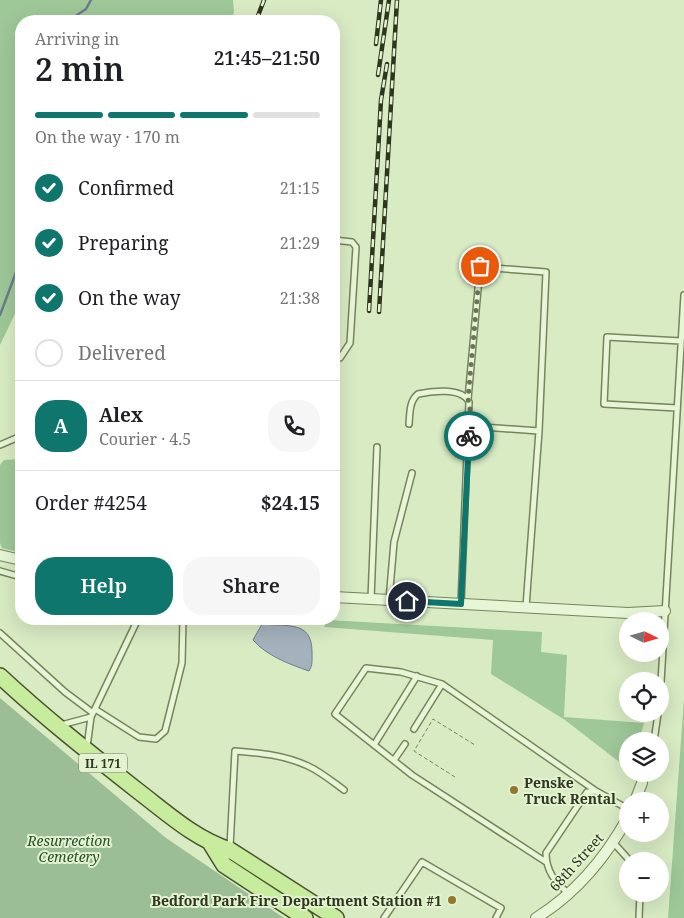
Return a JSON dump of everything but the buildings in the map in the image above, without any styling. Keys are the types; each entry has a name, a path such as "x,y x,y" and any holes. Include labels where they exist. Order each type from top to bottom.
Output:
{"main road":[{"name":"IL 171","path":"0,676 86,750 184,826 211,844 230,850 336,918"},
{"name":"IL 171","path":"211,844 224,865 305,918"}],"street":[{"path":"0,555 15,559"},
{"path":"340,597 628,614 665,611"},
{"name":"68th Street","path":"536,918 569,894 619,831"}],"lane":[{"path":"340,241 352,242 356,247 350,343 340,358"},
{"path":"461,604 470,408 468,399 480,266 546,272 539,431 526,608"},
{"path":"662,672 684,294"},
{"path":"677,408 604,404 607,336 681,341"},
{"path":"409,424 411,406 414,397 418,394 458,393 468,399"},
{"path":"469,426 539,431"},
{"path":"0,445 15,439"},
{"path":"372,599 377,447"},
{"path":"389,600 394,542 412,473"},
{"path":"0,571 15,575"},
{"path":"86,750 93,713 135,625"},
{"path":"0,633 65,692 93,713 139,737 156,739 165,731 182,663 183,625"},
{"path":"546,862 412,775 335,714 366,668 401,672 442,684 596,791 619,804"},
{"path":"374,745 417,676"},
{"path":"414,729 442,684"},
{"path":"57,726 93,713"},
{"path":"394,760 405,744"},
{"path":"230,850 235,751 267,753 290,758 310,766 344,790"},
{"path":"569,894 556,883 546,862 546,853 587,792 596,791"},
{"path":"612,842 621,852"},
{"path":"384,918 422,862 501,908 496,918"},
{"path":"639,918 640,902"}],"path":[{"path":"456,777 414,751 433,720 475,745"}],"green space":[{"path":"0,0 233,0 233,15 15,15 15,314 0,345"},
{"path":"15,459 15,551 2,548 0,543 0,465 4,460"},
{"path":"340,621 542,632 541,652 567,655 564,717 644,723 642,732 619,732 619,762 565,720 491,674 493,640 324,627 325,625 340,625"},
{"name":"Resurrection Cemetery","path":"0,698 166,838 284,918 0,918"},
{"path":"684,699 684,918 668,918"}],"shaded area":[{"path":"261,625 289,626 303,630 311,642 312,664 309,671 279,659 265,651 253,640"}],"waterway":[{"path":"77,15 86,9 91,0"},
{"path":"0,315 15,275"}],"railway":[{"path":"258,15 264,0"},
{"path":"376,44 381,0"},
{"path":"378,75 389,0"},
{"path":"379,312 397,0"},
{"path":"369,311 381,100 387,64"}],"way so far":[{"path":"469,436 470,408 468,399 480,266"}],"place":[{"name":"Penske Truck Rental","path":"514,790"},
{"name":"Bedford Park Fire Department Station #1","path":"452,900"}],"route":[{"path":"407,601 461,604 469,436"}]}
